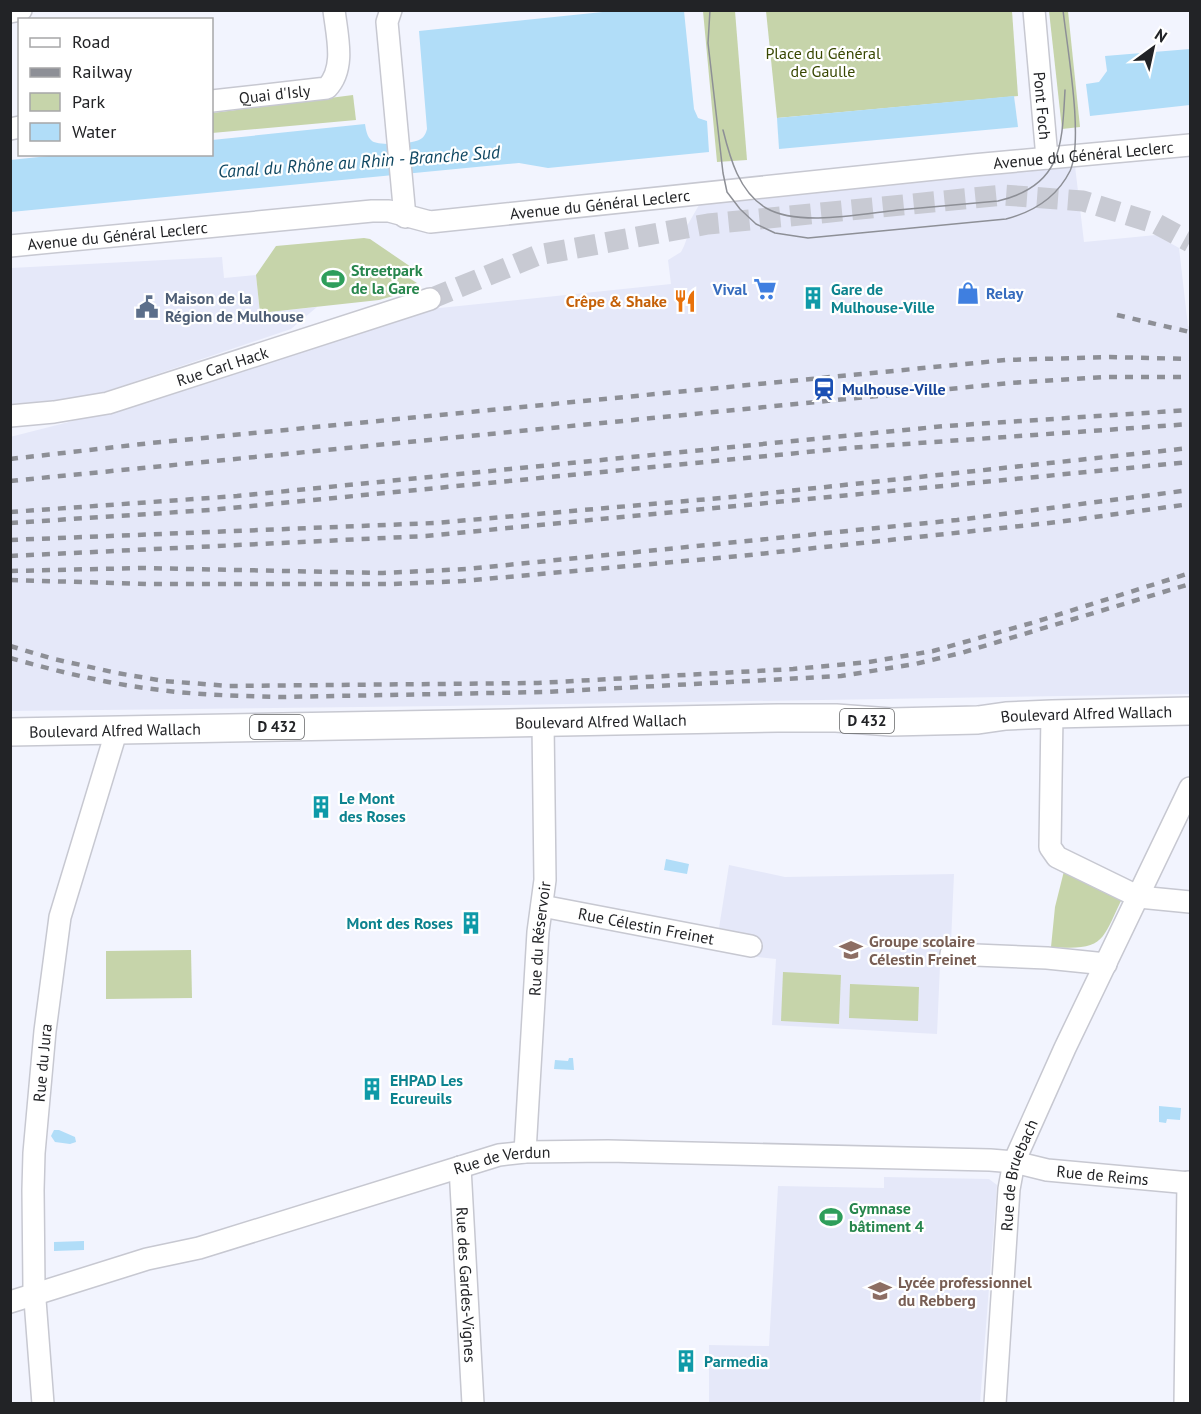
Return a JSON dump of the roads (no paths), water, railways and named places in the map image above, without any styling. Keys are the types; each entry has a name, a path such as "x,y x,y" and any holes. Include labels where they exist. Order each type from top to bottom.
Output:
{"main road":[{"name":"Boulevard Alfred Wallach","path":"10,732 778,718 836,718 902,722 978,720 1052,714 1191,711"}],"street":[{"path":"10,12 21,10"},
{"name":"Pont Foch","path":"1034,10 1047,158"},
{"name":"Quai d'Isly","path":"213,101 327,88 334,80 339,66 338,14"},
{"path":"385,14 405,217"},
{"name":"Avenue du Général Leclerc","path":"10,246 372,211 389,211 430,222 1191,145"},
{"name":"Rue Carl Hack","path":"10,416 54,412 108,403 430,299"},
{"path":"1052,714 1050,847 1052,852 1138,897 1191,902"},
{"name":"Rue du Réservoir","path":"525,1152 538,932 545,880 543,723"},
{"name":"Rue du Jura","path":"43,1404 35,1295 34,1153 45,1031 60,917 114,739 114,730"},
{"name":"Rue de Bruebach","path":"995,1404 1010,1189 1014,1162 1065,1048 1191,788"},
{"name":"Rue Célestin Freinet","path":"542,906 751,946"},
{"path":"951,954 1047,958 1106,964"},
{"name":"Rue de Verdun","path":"10,1302 147,1259 199,1248 499,1155 525,1152 608,1151 1014,1162"},
{"name":"Rue de Reims","path":"1014,1162 1047,1170 1189,1183"},
{"name":"Rue des Gardes-Vignes","path":"460,1167 473,1404"},
{"path":"1185,1404 1189,1183"}],"water":[{"name":"Canal du Rhône au Rhin - Branche Sud","path":"622,10 684,11 694,109 698,118 707,121 709,152 548,168 519,163 11,212 10,160 49,156 213,156 213,140 365,124 369,138 375,143 395,144 419,140 427,129 419,31"},
{"path":"1190,49 1190,105 1090,116 1086,84 1099,82 1107,71 1105,56"},
{"path":"1014,96 1018,127 779,149 777,118"},
{"path":"666,859 689,864 687,874 664,870"},
{"path":"569,1058 573,1058 574,1070 554,1069 555,1060 568,1061"},
{"path":"1159,1106 1181,1108 1180,1120 1167,1119 1166,1123 1159,1122"},
{"path":"54,1130 75,1137 76,1142 70,1144 55,1142 51,1136"},
{"path":"84,1241 84,1250 54,1251 54,1242"}],"tunnel":[{"path":"430,299 538,255 708,224 1004,195 1083,201 1157,224 1190,242"}],"tram line":[{"path":"710,10 708,43 727,192 756,224 775,233 808,238 1006,219 1035,208 1051,196 1065,180 1074,157 1075,116 1063,10"},
{"path":"723,130 742,184 757,201 780,214 830,218 998,201 1019,194 1035,185 1047,174 1059,146 1065,90"}],"railway":[{"path":"1117,315 1190,332"},
{"path":"10,459 151,443 1006,360 1110,357 1190,359"},
{"path":"10,481 1010,383 1106,377 1190,377"},
{"path":"10,512 237,496 945,426 1190,410"},
{"path":"10,523 210,510 849,448 1190,424"},
{"path":"10,540 435,523 732,497 1190,448"},
{"path":"10,556 426,536 1190,462"},
{"path":"10,571 142,568 383,573 467,569 957,520 1190,490"},
{"path":"10,580 149,584 391,584 463,581 740,556 1058,522 1190,504"},
{"path":"10,646 54,659 117,673 164,681 229,686 538,683 793,669 869,662 933,651 1035,622 1190,573"},
{"path":"10,658 85,677 175,692 280,697 546,692 841,676 915,664 961,653 1190,584"}],"place":[{"name":"Streetpark de la Gare","path":"333,279"},
{"name":"Vival","path":"765,289"},
{"name":"Relay","path":"968,293"},
{"name":"Gare de Mulhouse-Ville","path":"813,298"},
{"name":"Crêpe & Shake","path":"685,301"},
{"name":"Maison de la Région de Mulhouse","path":"147,307"},
{"name":"Mulhouse-Ville","path":"824,389"},
{"name":"Le Mont des Roses","path":"321,807"},
{"name":"Mont des Roses","path":"471,923"},
{"name":"Groupe scolaire Célestin Freinet","path":"851,950"},
{"name":"EHPAD Les Ecureuils","path":"372,1089"},
{"name":"Gymnase bâtiment 4","path":"831,1217"},
{"name":"Lycée professionnel du Rebberg","path":"880,1291"},
{"name":"Parmedia","path":"686,1361"}],"park label":[{"name":"Place du Général de Gaulle","path":"823,62"}]}
